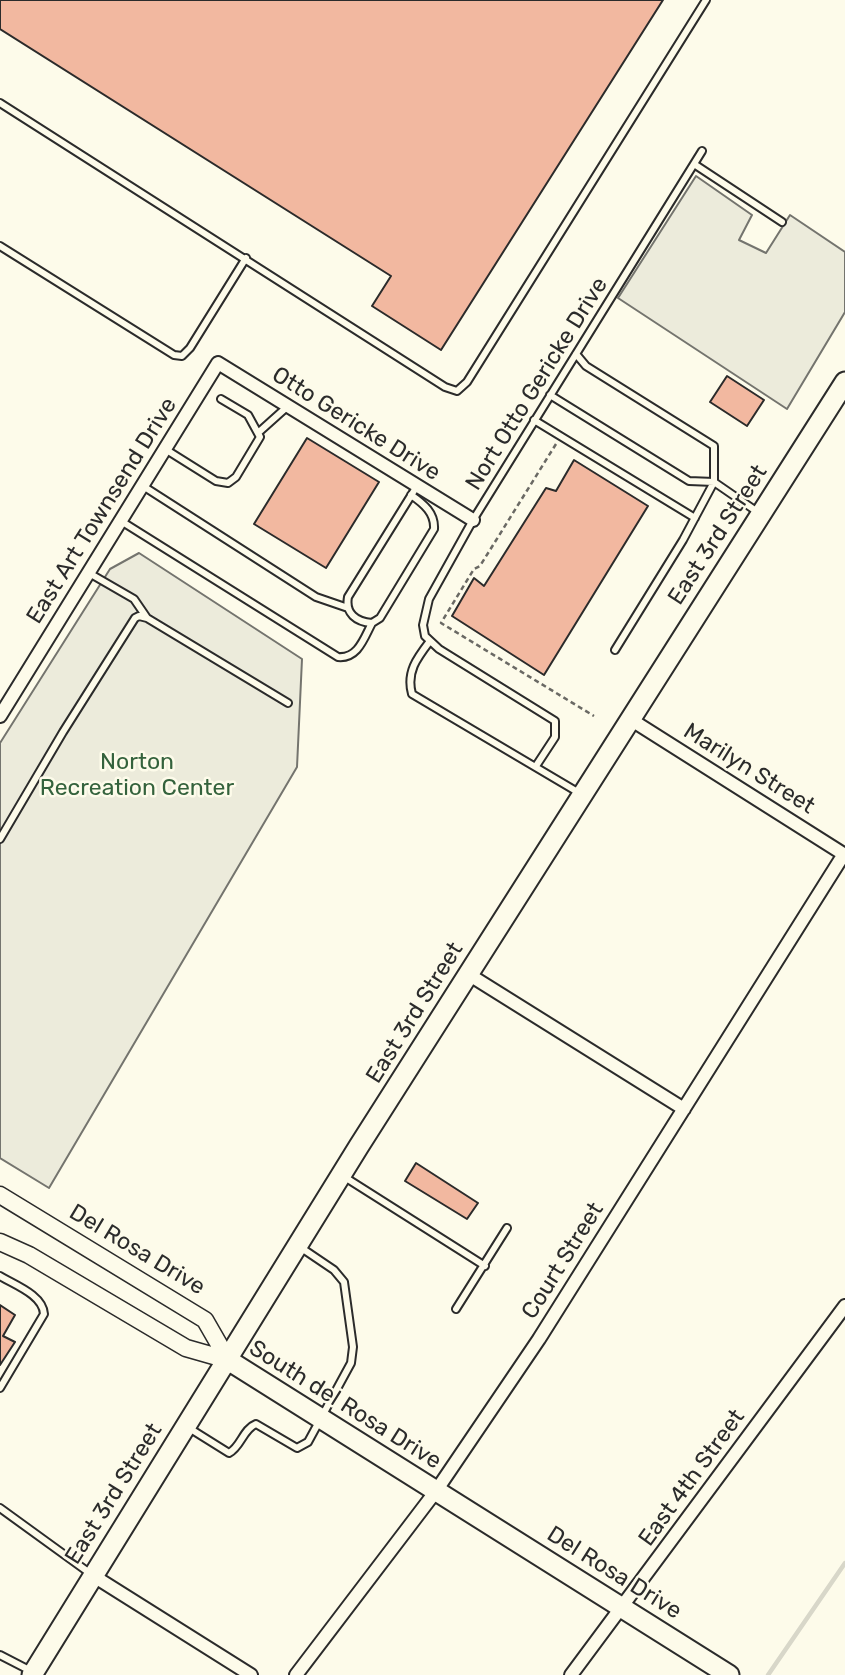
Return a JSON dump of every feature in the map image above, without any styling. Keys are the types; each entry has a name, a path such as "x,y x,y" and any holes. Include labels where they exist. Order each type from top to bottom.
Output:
{"main road":[{"name":"East 3rd Street","path":"32,1673 468,974 845,382"},
{"name":"South del Rosa Drive","path":"228,1360 436,1491"},
{"name":"Del Rosa Drive","path":"436,1491 729,1675"}],"street":[{"name":"Otto Gericke Drive","path":"218,363 414,490 472,520"},
{"name":"East Art Townsend Drive","path":"2,710 218,363"},
{"name":"Marilyn Street","path":"630,719 844,855"},
{"name":"Court Street","path":"296,1675 436,1491 539,1339 844,855"},
{"path":"468,974 684,1109"},
{"name":"Del Rosa Drive","path":"3,1199 205,1320 228,1360"},
{"path":"0,1242 29,1255 187,1348 228,1360"},
{"name":"East 4th Street","path":"571,1675 845,1306"},
{"path":"92,1575 251,1675"}],"lane":[{"path":"0,103 445,387 457,391 475,370 705,0"},
{"name":"Nort Otto Gericke Drive","path":"430,641 425,636 422,625 429,599 472,520 702,151"},
{"path":"694,164 782,222"},
{"path":"0,246 174,355 182,356 190,348 246,258"},
{"path":"576,354 586,366 714,446 714,482 615,650"},
{"path":"550,395 689,481 714,482 761,514"},
{"path":"165,449 216,481 229,482 236,477 259,442 259,432 248,415 221,398"},
{"path":"259,432 288,406"},
{"path":"534,420 695,518"},
{"path":"143,486 316,597 348,608"},
{"path":"121,521 338,657 346,658 356,652 372,623 380,618 434,529 433,516 414,490 348,597 348,608 352,616 361,622 372,623"},
{"path":"89,573 134,599 147,618"},
{"path":"0,839 135,618 139,616 147,618 288,703"},
{"path":"536,766 555,737 555,721 430,641 416,659 409,682 412,694 582,794"},
{"path":"342,1175 485,1266"},
{"path":"456,1309 507,1228"},
{"path":"186,1426 229,1454 256,1424 297,1448 308,1442 351,1363 353,1347 344,1282 334,1270 299,1246"},
{"path":"0,1276 37,1298 44,1307 44,1314 0,1388"},
{"path":"0,1508 92,1575"},
{"path":"0,1655 32,1673"}],"path":[{"path":"561,436 441,623 594,716"}],"green space":[{"path":"696,176 752,215 739,240 766,253 790,215 845,252 845,312 787,409 618,298"},
{"name":"Norton Recreation Center","path":"139,553 302,659 297,767 49,1188 0,1158 0,743 110,569"}],"building":[{"path":"0,0 663,0 441,350 372,306 391,276 0,29"},
{"path":"727,376 764,400 747,426 710,402"},
{"path":"307,438 379,482 326,568 254,524"},
{"path":"574,460 648,506 544,675 452,616 474,578 484,586 546,488 556,491"},
{"path":"416,1163 478,1203 467,1219 405,1181"},
{"path":"0,1305 15,1315 3,1336 15,1342 0,1365"}],"waterway":[{"path":"768,1675 845,1563"}]}
